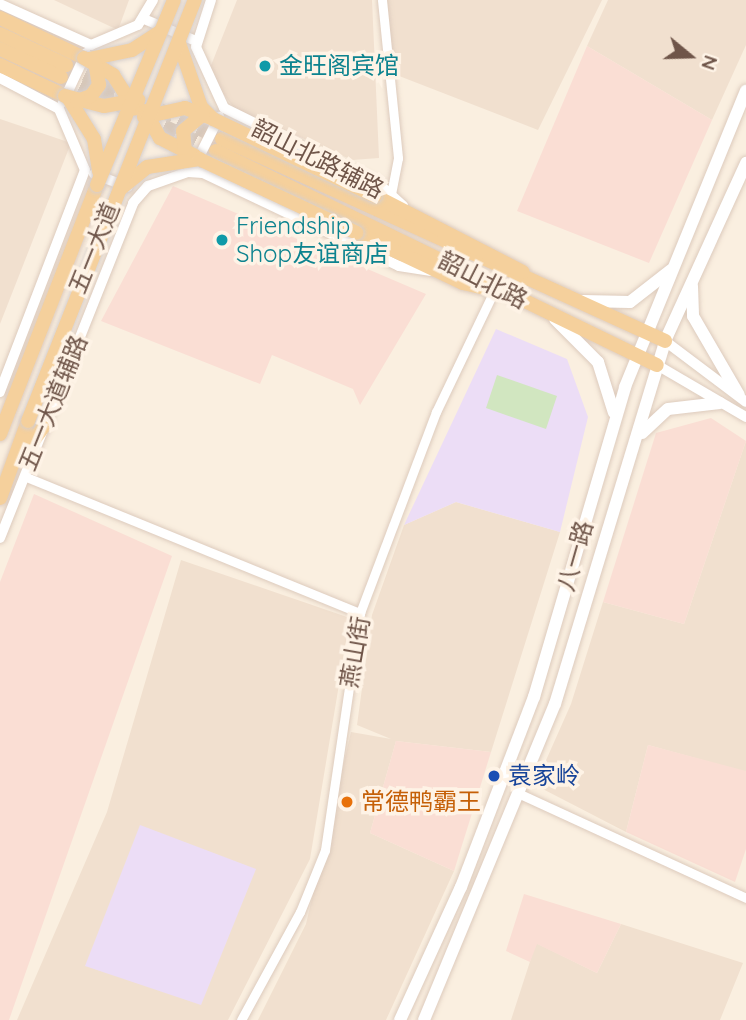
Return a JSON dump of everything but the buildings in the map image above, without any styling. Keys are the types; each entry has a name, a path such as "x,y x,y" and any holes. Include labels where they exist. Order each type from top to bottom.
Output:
{"main road":[{"path":"137,100 174,0"},
{"name":"五一大道","path":"0,498 17,475 28,421 138,138 143,118 165,77 195,0"},
{"path":"0,18 90,55 137,100 143,118 160,138 185,152 196,165"},
{"path":"90,55 119,55 163,29"},
{"path":"0,34 64,71 0,48"},
{"path":"179,40 197,99 208,117"},
{"path":"67,102 87,99 99,85 90,55"},
{"path":"0,65 67,102 97,148 97,185"},
{"path":"67,102 137,100 165,77"},
{"name":"五一大道","path":"0,434 116,137 137,100"},
{"name":"八一路","path":"400,1020 461,887 534,697 612,429 637,355 744,100"},
{"path":"116,137 143,118 185,108 410,213 533,279"},
{"path":"185,152 183,131 208,117"},
{"name":"韶山北路","path":"657,365 495,289 219,145 492,267 533,279 665,341"},
{"name":"八一路","path":"424,1020 520,794 555,704 638,439 665,341 746,163"},
{"path":"115,196 147,167 196,165 357,233 442,273 495,289"},
{"path":"581,301 641,298 678,262"},
{"path":"692,281 693,316 743,399"},
{"path":"550,314 598,362 610,388 612,429"},
{"path":"638,439 668,409 720,403"},
{"path":"17,475 43,427"}],"street":[{"path":"0,392 85,170 67,102 90,55 144,19 153,0"},
{"path":"85,170 141,191 196,165 224,108 196,41 211,0"},
{"path":"382,0 398,158 391,195"},
{"path":"0,4 90,55"},
{"path":"144,19 196,41"},
{"path":"0,78 67,102"},
{"name":"韶山北路辅路","path":"224,108 391,195 410,213"},
{"path":"196,165 399,266 442,273"},
{"name":"五一大道辅路","path":"43,427 141,191"},
{"name":"燕山街","path":"241,1020 300,912 325,850 360,613 436,412 495,289"},
{"name":"韶山北路","path":"665,341 743,399"},
{"name":"韶山北路","path":"657,365 746,417"},
{"path":"17,475 360,613"},
{"name":"五一大道辅路","path":"0,538 17,475"},
{"path":"520,794 746,898"}],"shaded area":[{"path":"54,0 129,0 118,30"},
{"path":"237,0 372,0 379,158 352,160 234,108 208,73"},
{"path":"385,0 602,0 538,130 394,74"},
{"path":"608,0 746,0 746,45 712,120 587,46"},
{"path":"587,46 712,120 649,263 517,211"},
{"path":"0,119 71,143 0,324"},
{"name":"Friendship Shop友谊商店","path":"173,186 426,294 360,405 353,389 272,355 260,384 101,321"},
{"path":"496,329 567,359 588,417 560,532 456,502 404,525"},
{"path":"711,418 746,441 684,624 603,602 656,433"},
{"path":"746,441 746,772 648,745 626,832 535,785 571,704 603,602 684,624"},
{"path":"34,494 172,556 9,1020 0,1020 0,582"},
{"path":"456,502 560,532 491,752 396,741 370,833 454,871 386,1020 258,1020 306,924 351,732 391,739 357,725 372,615 404,525"},
{"path":"181,560 350,618 310,859 228,1020 17,1020 107,812"},
{"path":"396,741 491,752 454,871 370,833"},
{"path":"648,745 746,771 746,849 735,882 626,832"},
{"path":"140,825 256,869 201,1005 85,966"},
{"path":"524,894 621,924 597,973 537,944 530,962 506,951"},
{"path":"621,924 743,963 720,1020 511,1020 536,943 597,973"}],"green space":[{"path":"497,375 557,396 546,429 486,408"}],"tunnel":[{"path":"66,65 129,95"},
{"path":"61,77 123,107"},
{"path":"160,110 221,139"},
{"path":"145,117 215,151"}],"place":[{"name":"金旺阁宾馆","path":"265,66"},
{"name":"Friendship Shop友谊商店","path":"222,240"},
{"name":"袁家岭","path":"494,776"},
{"name":"常德鸭霸王","path":"347,802"}]}
